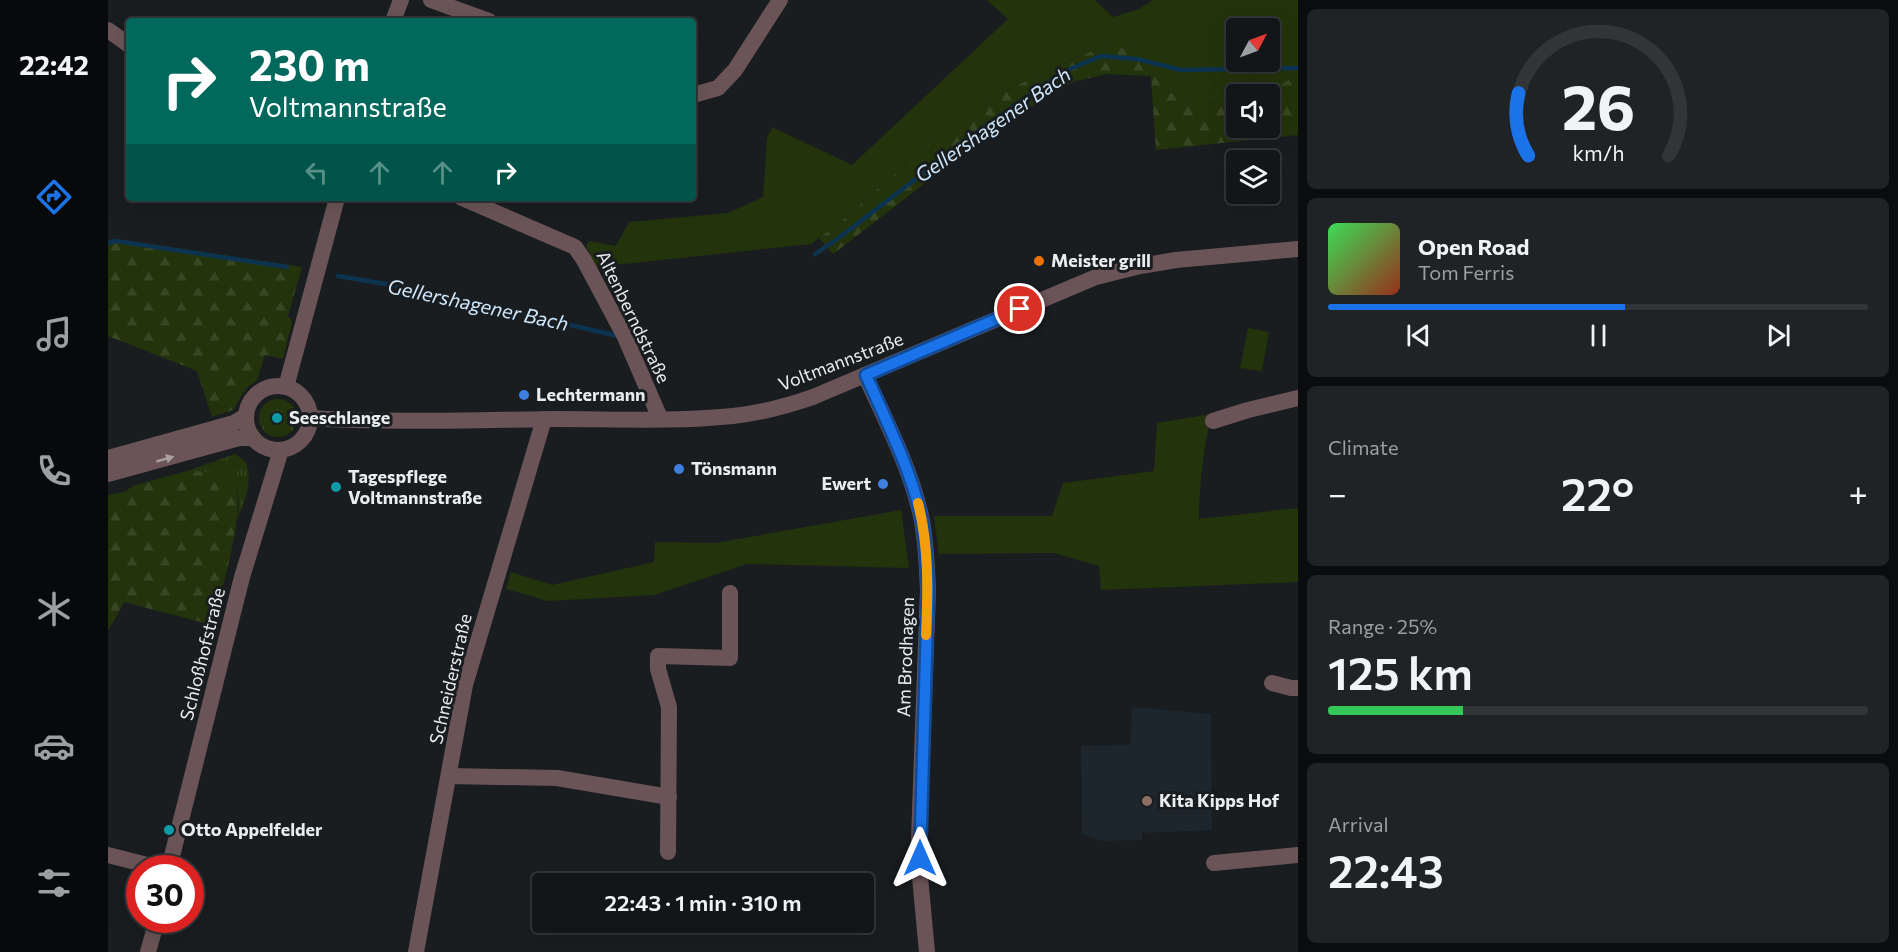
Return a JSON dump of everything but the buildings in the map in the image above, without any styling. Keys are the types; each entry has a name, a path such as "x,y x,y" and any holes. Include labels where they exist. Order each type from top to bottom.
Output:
{"street":[{"path":"394,18 401,0"},
{"path":"431,0 481,18"},
{"path":"696,94 718,88 735,69 780,0"},
{"path":"108,30 126,43"},
{"path":"286,387 336,201"},
{"name":"Altenberndstraße","path":"469,201 575,247 625,337 660,418"},
{"name":"Voltmannstraße","path":"310,418 707,418 765,411 813,397 1110,273 1176,260 1298,249"},
{"name":"Am Brodhagen","path":"866,375 905,464 921,518 926,550 928,590 919,839 927,952"},
{"path":"277,386 286,387 295,391 307,406 310,418 309,427 303,438 289,448 280,450 263,446 253,438 249,431 246,416 251,401 260,392 277,386"},
{"path":"1213,421 1298,398"},
{"path":"108,458 234,423 246,416"},
{"name":"Schneiderstraße","path":"416,952 465,686 544,419"},
{"path":"108,474 239,438 253,438"},
{"name":"Schloßhofstraße","path":"173,855 242,577 280,450"},
{"path":"668,852 669,707 658,669 658,656 730,658 730,593"},
{"path":"1272,683 1298,688"},
{"path":"449,776 557,778 669,797"},
{"path":"108,855 126,860"},
{"path":"1214,864 1298,855"},
{"path":"148,952 153,933"}],"shaded area":[{"name":"Kita Kipps Hof","path":"1132,707 1211,714 1212,830 1142,833 1142,840 1102,841 1082,834 1081,746 1130,745"}],"green space":[{"path":"987,0 1095,0 1113,17 1139,9 1153,0 1298,0 1298,73 1280,86 1226,84 1226,104 1202,103 1168,92 1127,36 1045,71 962,114 842,220 811,244 596,267 586,246 589,241 616,246 629,222 728,213 763,197 767,138 772,127 852,165 1008,19"},
{"path":"1127,36 1168,92 1202,103 1226,104 1226,138 1270,138 1156,150 1151,76 1107,74 1073,82 1005,122 833,254 819,238 962,114 1045,71"},
{"path":"1298,73 1298,135 1280,137 1280,86"},
{"path":"115,239 302,267 288,316 292,322 283,359 265,355 257,380 248,387 233,410 212,417 197,371 108,336 108,241"},
{"path":"1248,328 1269,332 1262,371 1240,368"},
{"path":"278,399 292,404 297,418 292,432 278,437 264,432 259,418 264,404"},
{"path":"1211,414 1202,466 1199,519 1298,508 1298,582 1101,590 1099,566 1054,553 939,554 934,516 1052,516 1063,483 1154,471 1157,423"},
{"path":"235,454 246,462 249,477 245,498 237,519 239,500 233,484 220,475 187,471"},
{"path":"187,471 219,474 234,485 237,495 231,553 212,625 124,602 108,631 108,495"},
{"path":"901,510 909,568 747,564 654,595 548,601 506,589 511,572 552,585 654,562 655,542 716,543"}],"waterway":[{"name":"Gellershagener Bach","path":"815,254 985,126 1063,72 1101,56 1137,59 1181,70 1298,68"},
{"name":"Gellershagener Bach","path":"108,243 116,241 287,267"},
{"name":"Gellershagener Bach","path":"338,276 415,289 618,336"}],"slow traffic":[{"path":"918,503 927,563 926,635"}],"place":[{"name":"Meister grill","path":"1039,261"},
{"name":"Lechtermann","path":"524,395"},
{"name":"Seeschlange","path":"277,418"},
{"name":"Tönsmann","path":"679,469"},
{"name":"Ewert","path":"883,484"},
{"name":"Tagespflege Voltmannstraße","path":"336,487"},
{"name":"Kita Kipps Hof","path":"1147,801"},
{"name":"Otto Appelfelder","path":"169,830"}],"route":[{"path":"920,858 928,590 926,550 914,489 866,375 1020,309"}]}
